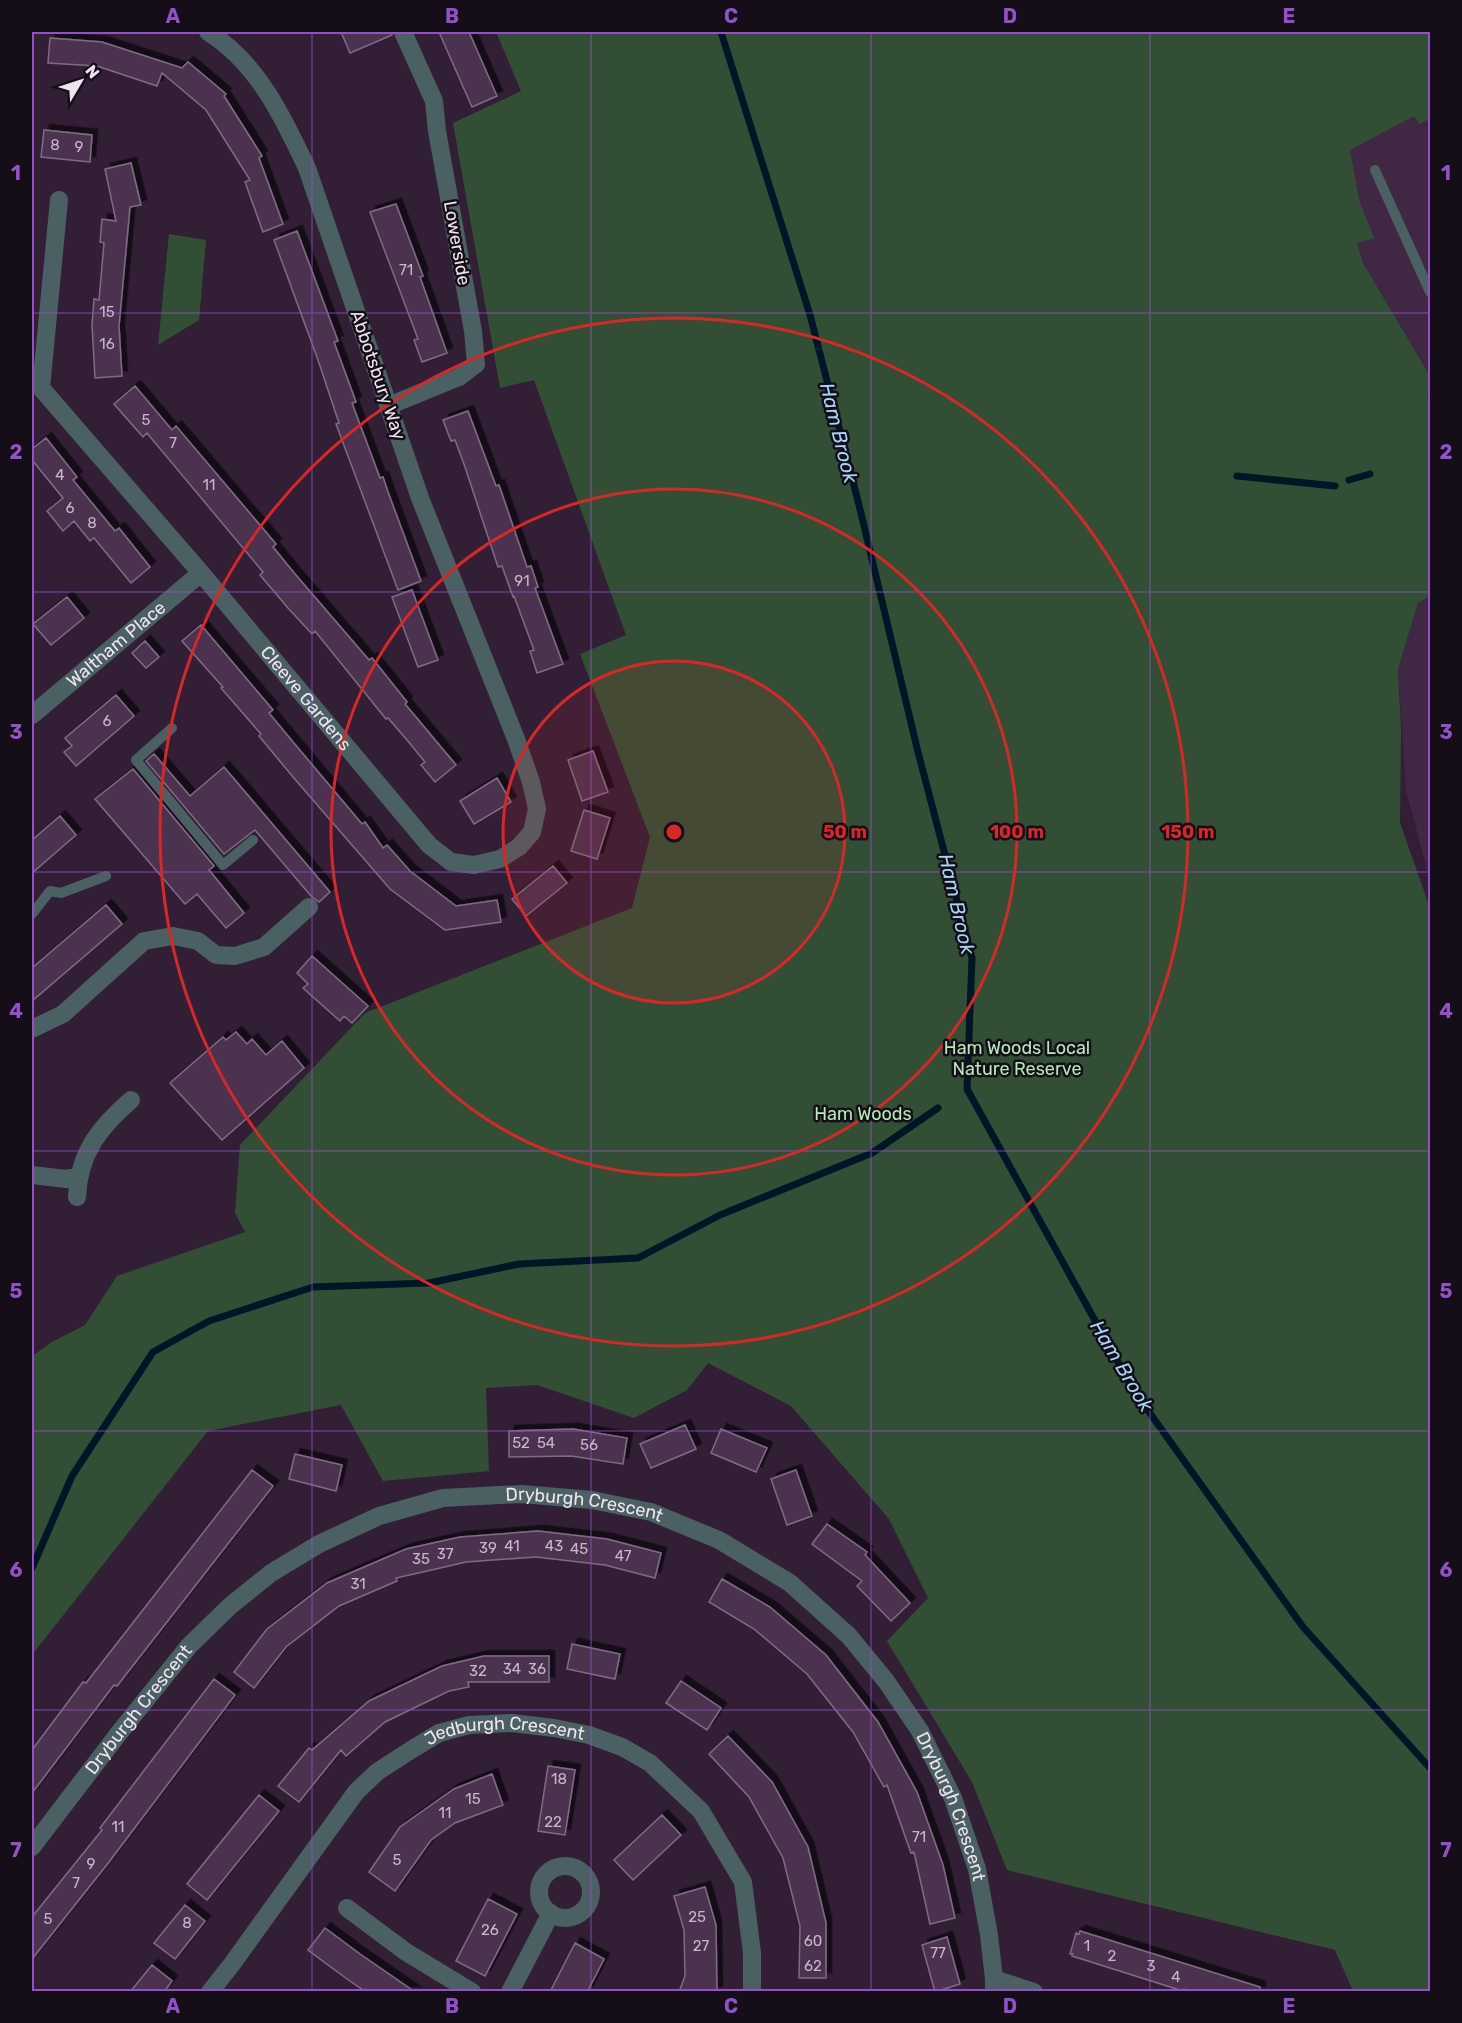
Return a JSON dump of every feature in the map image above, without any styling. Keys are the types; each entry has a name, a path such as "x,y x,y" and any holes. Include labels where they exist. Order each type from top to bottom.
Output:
{"street":[{"name":"Abbotsbury Way","path":"208,32 221,40 253,73 283,117 307,168 420,498 516,739"},
{"name":"Lowerside","path":"388,406 459,377 476,364 473,331 437,131 434,100 403,32"},
{"path":"36,392 59,200"},
{"name":"Cleeve Gardens","path":"36,392 201,573 429,845 451,862 474,865 500,859 519,847 532,832 537,809 531,782 516,739"},
{"name":"Waltham Place","path":"32,715 201,573"},
{"path":"32,1029 63,1014 144,941 173,936 198,941 216,955 235,956 264,947 309,907"},
{"path":"77,1197 78,1177 82,1162 104,1127 132,1100"},
{"path":"32,1175 66,1179 78,1177"},
{"name":"Dryburgh Crescent","path":"32,1847 118,1733 189,1646 230,1606 271,1573 319,1544 379,1516 443,1498 522,1494 592,1500 651,1512 718,1540 790,1583 849,1636 886,1680 920,1731 953,1798 977,1869 994,1985"},
{"name":"Jedburgh Crescent","path":"210,1992 356,1792 376,1772 439,1733 469,1725 512,1723 589,1735 622,1747 650,1763 701,1811 743,1882 752,1953 752,1992"},
{"path":"347,1908 406,1952 472,1992"},
{"path":"510,1992 551,1913"},
{"path":"994,1985 1034,1992"}],"lane":[{"path":"1375,170 1431,292"},
{"path":"172,728 136,760 223,865 253,840"},
{"path":"32,914 50,891 61,893 106,876"}],"shaded area":[{"path":"1430,88 1430,376 1363,263 1342,196 1333,140"},
{"path":"1430,596 1430,881 1406,790 1398,669 1418,603"}],"green space":[{"name":"Ham Woods","path":"496,32 1430,32 1430,119 1419,124 1414,116 1350,150 1359,200 1374,238 1357,243 1363,263 1430,376 1430,391 1427,394 1430,402 1430,596 1418,603 1398,669 1401,730 1400,823 1430,908 1430,1991 1353,1991 1335,1950 1007,1870 972,1782 887,1641 928,1598 889,1519 791,1406 708,1363 687,1390 634,1418 537,1385 486,1388 489,1471 383,1481 341,1405 208,1431 32,1655 32,1356 52,1342 85,1325 117,1276 245,1232 235,1213 240,1145 365,1013 632,908 650,837 580,654 626,635 534,380 500,388 453,123 521,91"},
{"path":"169,234 206,240 199,320 158,345"}],"building":[{"path":"341,32 392,32 392,35 350,53"},
{"path":"439,32 469,32 497,96 472,107"},
{"path":"50,38 102,42 182,68 188,62 226,94 224,96 262,156 259,158 283,224 263,232 245,182 250,180 206,110 162,73 157,86 97,66 48,63"},
{"path":"44,130 92,135 90,162 41,157"},
{"path":"131,163 141,205 130,207 119,326 122,376 95,378 92,325 94,299 99,300 104,243 100,242 102,219 116,221 105,169"},
{"path":"396,204 423,276 420,277 447,353 422,362 414,340 418,339 370,212"},
{"path":"297,231 338,341 334,342 356,402 352,403 380,478 383,477 421,581 398,590 336,424 339,423 318,360 274,240"},
{"path":"135,386 172,430 176,426 276,544 273,547 369,660 372,658 407,702 405,704 456,765 435,782 421,765 425,762 407,740 388,718 386,719 315,631 312,634 260,575 263,572 147,433 143,437 114,404"},
{"path":"468,411 496,486 499,485 527,567 531,566 538,587 535,588 563,664 537,673 530,651 534,650 514,596 502,566 498,567 455,440 451,441 443,420"},
{"path":"46,438 77,477 73,480 115,531 119,528 150,567 131,583 94,538 90,541 74,521 63,531 47,511 63,498 32,460 32,449"},
{"path":"412,590 438,660 418,667 392,597"},
{"path":"67,597 84,618 51,645 33,624"},
{"path":"201,625 273,710 269,713 362,824 365,822 383,848 387,845 410,871 456,906 497,900 501,922 445,930 390,889 293,777 259,736 261,734 221,688 223,687 182,641"},
{"path":"145,641 159,657 146,668 132,653"},
{"path":"116,695 134,716 76,766 64,752 72,746 65,738"},
{"path":"593,751 608,792 582,801 568,760"},
{"path":"154,754 190,796 224,767 330,892 319,902 311,896 255,830 224,854 146,761"},
{"path":"133,769 214,866 209,870 244,913 226,928 197,894 185,904 95,799"},
{"path":"497,778 511,802 474,824 460,801"},
{"path":"584,810 610,818 597,859 571,851"},
{"path":"60,816 76,835 32,873 32,840"},
{"path":"553,866 567,883 526,916 512,899"},
{"path":"106,905 122,924 32,1001 32,968"},
{"path":"312,956 368,1006 352,1023 344,1016 340,1021 303,988 308,984 297,973"},
{"path":"236,1032 247,1044 252,1039 266,1055 282,1041 304,1068 222,1140 170,1083 223,1037 226,1040"},
{"path":"685,1425 696,1449 651,1468 640,1444"},
{"path":"573,1429 627,1438 623,1464 571,1456 509,1457 509,1431"},
{"path":"721,1429 767,1448 756,1472 711,1453"},
{"path":"295,1454 342,1465 336,1491 289,1479"},
{"path":"252,1470 273,1486 117,1686 114,1685 32,1793 32,1750 83,1682 86,1683"},
{"path":"796,1470 812,1516 787,1525 771,1479"},
{"path":"827,1524 867,1552 865,1555 910,1603 891,1621 857,1586 862,1581 812,1544"},
{"path":"538,1531 607,1539 661,1553 655,1578 605,1565 536,1557 466,1562 396,1578 397,1581 339,1606 286,1647 254,1688 234,1672 267,1629 327,1583 406,1549 460,1537"},
{"path":"722,1579 770,1607 826,1655 878,1722 917,1792 943,1865 955,1918 930,1924 914,1852 911,1853 887,1785 884,1787 853,1732 807,1674 754,1629 709,1602"},
{"path":"572,1644 620,1654 615,1679 567,1669"},
{"path":"484,1656 549,1656 549,1682 468,1682 469,1687 449,1691 385,1722 346,1756 341,1750 299,1802 278,1786 309,1748 312,1750 369,1701 442,1666"},
{"path":"214,1679 235,1695 109,1862 32,1959 32,1917 102,1830 100,1828"},
{"path":"681,1681 721,1708 707,1730 666,1703"},
{"path":"728,1736 772,1782 808,1847 826,1923 826,1978 799,1978 800,1926 783,1858 749,1797 709,1754"},
{"path":"548,1766 575,1770 565,1835 538,1831"},
{"path":"492,1774 503,1805 455,1823 431,1840 395,1891 369,1872 400,1827 454,1789"},
{"path":"259,1795 279,1811 207,1900 187,1884"},
{"path":"662,1815 681,1835 633,1880 614,1860"},
{"path":"705,1887 716,1925 717,1992 679,1992 685,1976 684,1930 674,1896"},
{"path":"488,1899 517,1914 485,1976 456,1961"},
{"path":"185,1905 205,1921 175,1959 154,1943"},
{"path":"325,1928 415,1992 366,1992 347,1979 308,1950"},
{"path":"1080,1931 1260,1987 1260,1992 1189,1992 1184,1989 1183,1991 1072,1956 1073,1954 1070,1954 1076,1933 1079,1934"},
{"path":"947,1937 960,1984 935,1992 922,1945"},
{"path":"575,1943 604,1959 596,1975 587,1992 550,1992"},
{"path":"152,1965 172,1981 164,1992 130,1992"}],"waterway":[{"name":"Ham Brook","path":"721,32 810,315 859,505 918,752 972,958 967,1089 1134,1391 1303,1627 1430,1768"},
{"path":"1349,480 1370,474"},
{"path":"1237,476 1335,486"},
{"path":"32,1568 72,1476 153,1352 209,1321 313,1287 429,1283 519,1264 638,1258 720,1215 872,1153 938,1108"}],"park label":[{"name":"Ham Woods Local Nature Reserve","path":"1017,1058"}]}
